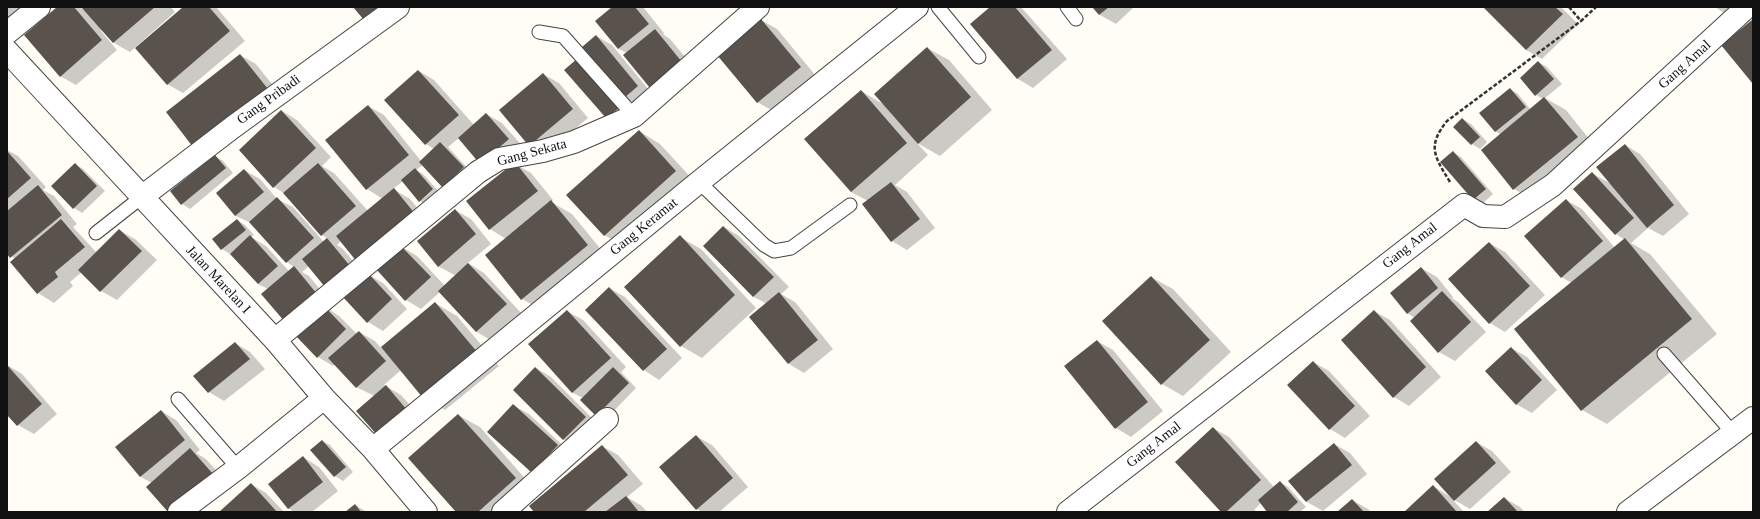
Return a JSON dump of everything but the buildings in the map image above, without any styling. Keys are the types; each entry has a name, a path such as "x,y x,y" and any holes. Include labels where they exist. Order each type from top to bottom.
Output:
{"street":[{"path":"7,33 39,7"},
{"name":"Gang Pribadi","path":"143,196 233,126 398,7"},
{"name":"Gang Sekata","path":"275,340 478,172 499,159 543,151 574,142 634,116 758,7"},
{"name":"Gang Keramat","path":"373,449 699,182 917,7"},
{"name":"Gang Amal","path":"1068,512 1464,205 1483,216 1505,217 1553,186 1747,7"},
{"name":"Jalan Marelan I","path":"7,51 275,340 324,398 373,449 426,512"},
{"path":"179,512 238,468 324,398"},
{"path":"1628,512 1753,418"},
{"path":"502,512 607,419"}],"lane":[{"path":"938,7 979,57"},
{"path":"1067,7 1076,19"},
{"path":"539,32 563,36 634,116"},
{"path":"699,182 764,245 774,250 791,248 850,205"},
{"path":"96,233 143,196"},
{"path":"1664,354 1733,433"},
{"path":"178,399 238,468"}],"path":[{"path":"1569,7 1581,21"},
{"path":"1464,205 1436,159 1434,147 1438,132 1447,120 1581,21 1596,7"}]}
